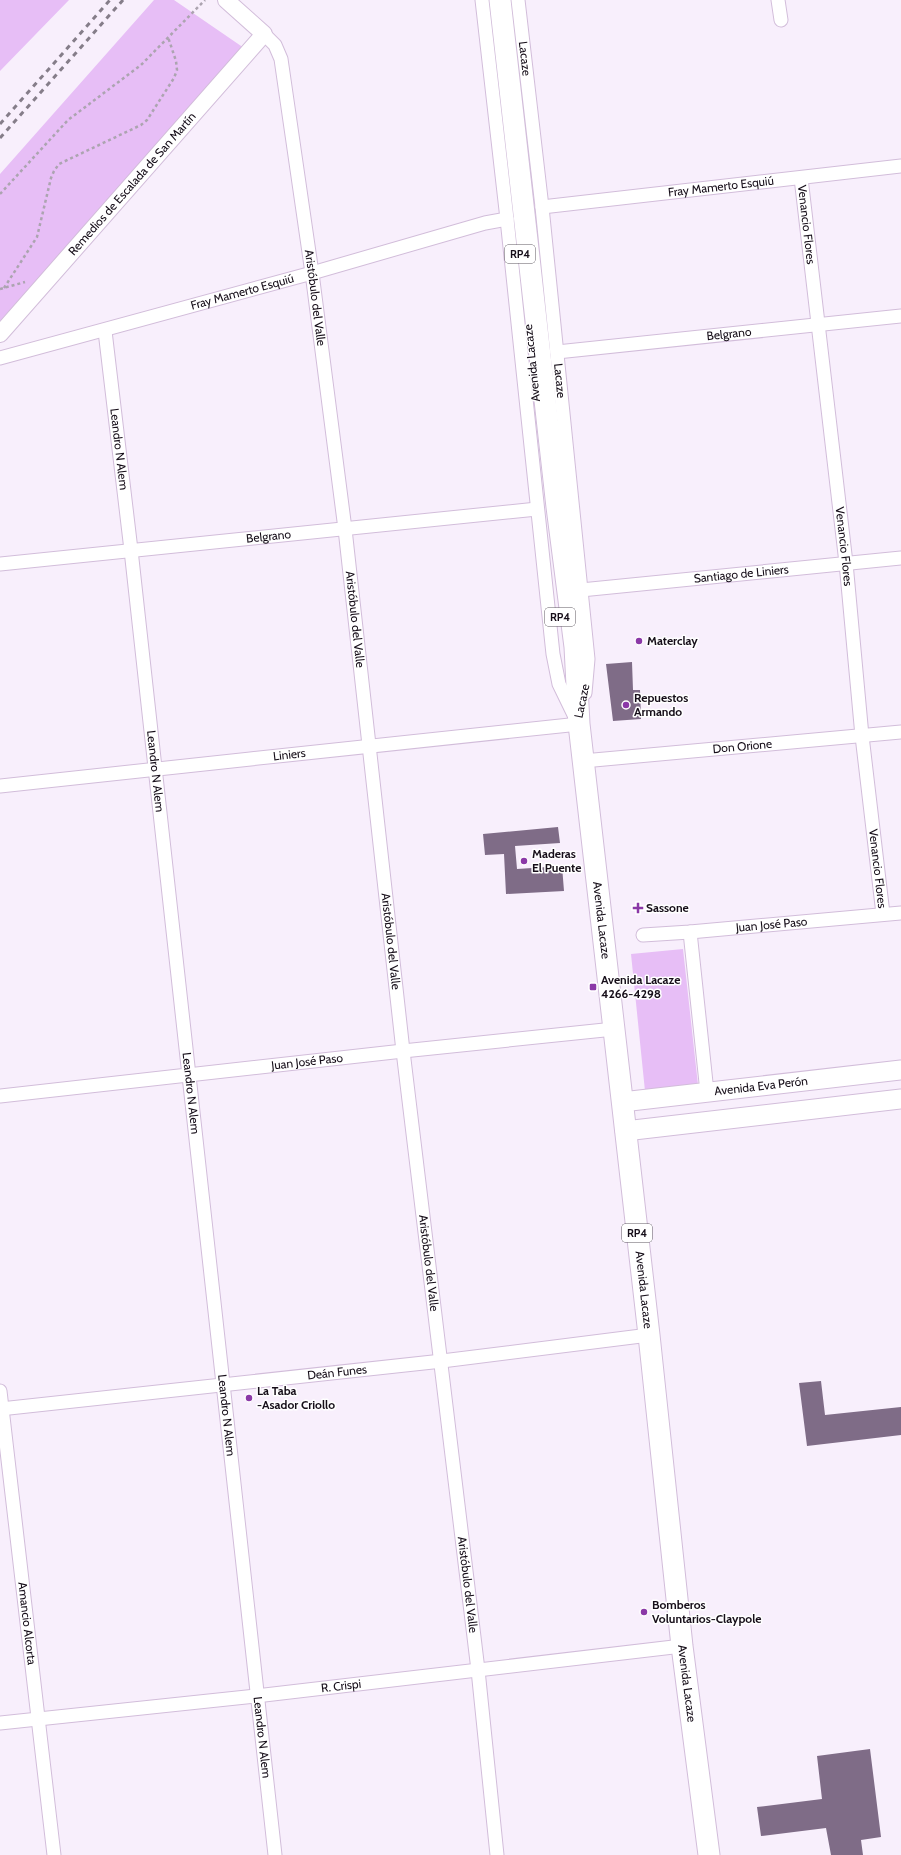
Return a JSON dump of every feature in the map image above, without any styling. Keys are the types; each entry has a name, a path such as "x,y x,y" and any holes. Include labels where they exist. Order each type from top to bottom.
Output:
{"main road":[{"name":"Avenida Lacaze","path":"492,0 547,508 575,647 579,724 583,761 649,1335 682,1646 709,1855"},
{"name":"Avenida Lacaze","path":"500,0 547,508"},
{"name":"Avenida Eva Perón","path":"622,1102 901,1070"},
{"path":"626,1131 901,1099"}],"street":[{"path":"226,0 264,34"},
{"path":"482,0 508,219 547,508"},
{"name":"Lacaze","path":"518,0 542,207 588,667 579,724"},
{"path":"778,0 781,20"},
{"name":"Aristóbulo del Valle","path":"264,34 275,45 281,59 312,274 345,530 403,1051 442,1361 478,1670 497,1855"},
{"name":"Remedios de Escalada de San Martín","path":"0,334 264,34"},
{"name":"Fray Mamerto Esquiú","path":"542,207 901,166"},
{"name":"Venancio Flores","path":"801,178 846,563 862,736 883,914"},
{"name":"Fray Mamerto Esquiú","path":"0,358 105,331 312,274 485,223 508,219"},
{"name":"Belgrano","path":"557,352 901,316"},
{"name":"Leandro N Alem","path":"105,331 131,550 256,1696 275,1855"},
{"name":"Belgrano","path":"0,564 345,530 547,508"},
{"name":"Santiago de Liniers","path":"581,590 901,558"},
{"name":"Liniers","path":"0,786 370,745 579,724"},
{"name":"Don Orione","path":"583,761 901,732"},
{"name":"Juan José Paso","path":"643,935 901,913"},
{"path":"690,932 707,1092"},
{"name":"Juan José Paso","path":"0,1096 614,1029"},
{"name":"Deán Funes","path":"1,1409 442,1361 649,1335"},
{"name":"Amancio Alcorta","path":"0,1391 54,1855"},
{"name":"R. Crispi","path":"0,1724 256,1696 682,1646"}],"path":[{"path":"0,194 68,120 141,65 205,0"},
{"path":"4,288 37,237 51,178 59,164 141,125 152,113 174,78 177,70 168,37"},
{"path":"0,288 30,281"}],"shaded area":[{"path":"0,0 69,0 0,71"},
{"path":"154,0 174,0 244,48 0,321 0,174"},
{"path":"683,949 698,1085 645,1091 631,954"}],"building":[{"path":"632,662 633,690 640,690 641,719 613,721 606,664"},
{"name":"Maderas El Puente","path":"558,827 560,843 515,846 517,869 562,866 564,891 506,894 504,854 485,855 483,834"},
{"path":"821,1381 825,1415 901,1407 901,1435 807,1446 799,1383"},
{"path":"870,1749 881,1837 861,1840 863,1855 831,1855 826,1828 761,1836 757,1807 822,1799 817,1756"}],"railway":[{"path":"0,124 110,0"},
{"path":"0,138 123,0"}],"place":[{"name":"Materclay","path":"639,641"},
{"name":"Repuestos Armando","path":"626,705"},
{"name":"Maderas El Puente","path":"524,861"},
{"name":"Sassone","path":"638,908"},
{"name":"Avenida Lacaze 4266-4298","path":"593,987"},
{"name":"La Taba -Asador Criollo","path":"249,1398"},
{"name":"Bomberos Voluntarios-Claypole","path":"644,1612"}]}
